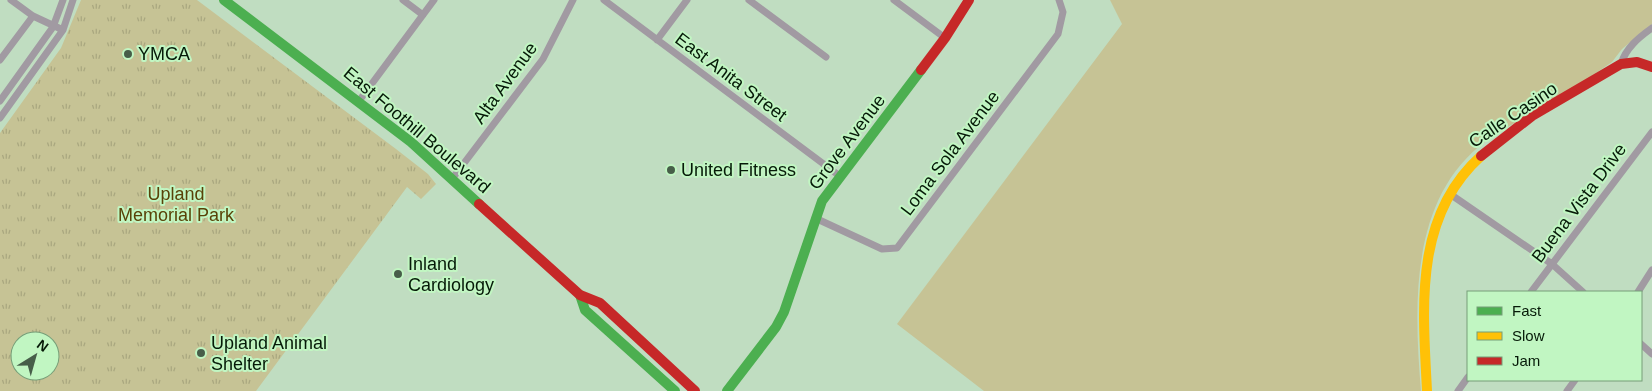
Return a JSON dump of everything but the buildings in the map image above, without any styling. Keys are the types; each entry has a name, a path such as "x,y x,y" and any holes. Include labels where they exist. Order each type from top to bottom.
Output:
{"street":[{"path":"11,0 33,16 53,27 63,30"},
{"path":"0,101 53,27 63,0"},
{"path":"0,118 63,30 73,0"},
{"name":"East Foothill Boulevard","path":"224,0 411,142 580,295 600,303 695,391"},
{"path":"403,0 423,15"},
{"path":"359,101 434,0"},
{"name":"Alta Avenue","path":"452,179 543,58 573,0"},
{"name":"East Anita Street","path":"604,0 841,177"},
{"path":"657,40 687,0"},
{"path":"749,0 826,58"},
{"path":"894,0 945,38"},
{"name":"Grove Avenue","path":"727,391 776,327 784,312 822,201 945,38 969,0"},
{"name":"Loma Sola Avenue","path":"815,218 882,249 897,248 1058,34 1062,12 1059,0"},
{"path":"0,60 33,16"},
{"path":"1652,28 1636,40 1624,55 1621,64 1638,62 1652,67"},
{"name":"Calle Casino","path":"1427,391 1424,300 1429,246 1438,219 1458,180 1470,165 1494,143 1621,64"},
{"name":"Buena Vista Drive","path":"1531,291 1652,132"},
{"path":"1450,194 1552,264 1582,291"},
{"path":"1639,291 1652,270"},
{"name":"East Foothill Boulevard","path":"580,295 585,310 675,391"},
{"path":"1642,345 1652,354"},
{"path":"1458,391 1467,378"}],"green space":[{"name":"Upland Memorial Park","path":"81,0 197,0 396,149 428,174 436,184 421,199 407,187 256,391 0,391 0,133 61,48"},
{"path":"1110,0 1652,0 1652,24 1622,49 1612,62 1583,82 1486,141 1461,165 1442,192 1430,223 1422,256 1418,290 1417,324 1421,391 984,391 897,324 1122,24"}],"traffic: fast":[{"path":"224,0 411,142 479,204"},
{"path":"727,391 776,327 784,312 822,201 921,70"},
{"path":"580,295 585,310 675,391"}],"traffic: slow":[{"path":"1427,391 1424,297 1427,266 1433,236 1443,207 1459,180 1481,156"}],"traffic: jam":[{"path":"921,70 945,38 969,0"},
{"path":"1481,156 1532,116 1621,64 1637,62 1652,67"},
{"path":"479,204 580,295 600,303 695,391"}],"place":[{"name":"YMCA","path":"128,54"},
{"name":"United Fitness","path":"671,170"},
{"name":"Inland Cardiology","path":"398,274"},
{"name":"Upland Animal Shelter","path":"201,353"}]}
